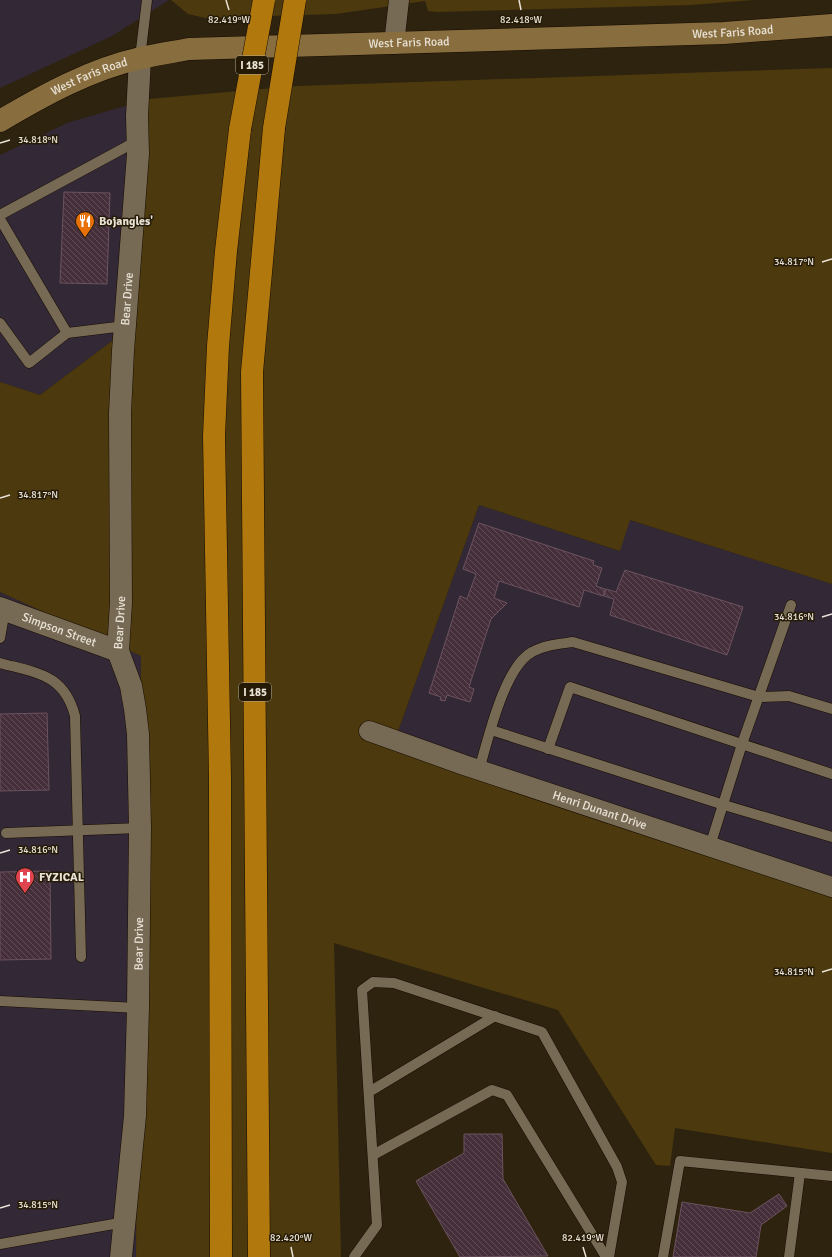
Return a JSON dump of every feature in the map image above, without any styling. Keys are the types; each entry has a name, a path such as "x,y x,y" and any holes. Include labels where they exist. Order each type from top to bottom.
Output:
{"highway":[{"name":"I 185","path":"221,1257 220,779 214,436 218,346 225,259 240,129 264,0"},
{"name":"I 185","path":"259,1257 252,372 274,128 295,0"}],"main road":[{"name":"West Faris Road","path":"0,122 38,98 87,76 140,58 189,49 724,33 832,25"}],"street":[{"path":"394,44 399,0"},
{"name":"Bear Drive","path":"121,1257 135,1116 140,828 138,734 132,686 118,651 121,603 120,413 137,140 140,58"},
{"name":"Simpson Street","path":"3,609 118,651"},
{"name":"Henri Dunant Drive","path":"369,731 479,770 832,887"}],"lane":[{"path":"140,58 147,0"},
{"path":"0,215 137,140"},
{"path":"0,219 67,333"},
{"path":"0,323 29,363 67,333 125,326"},
{"path":"710,846 742,744 791,605"},
{"path":"0,638 3,609"},
{"path":"479,770 503,694 516,668 530,652 546,646 573,642 759,696 789,696 832,709"},
{"path":"0,663 33,672 55,681 67,694 75,716 79,830 80,957"},
{"path":"548,749 570,688 832,774"},
{"path":"491,730 724,805 832,837"},
{"path":"6,833 140,828"},
{"path":"354,1257 377,1225 362,990 373,982 394,983 542,1032 617,1167 622,1182 607,1257"},
{"path":"0,1001 138,1008"},
{"path":"369,1092 495,1016"},
{"path":"373,1155 492,1090 507,1095 607,1257"},
{"path":"663,1257 680,1161 832,1176"},
{"path":"789,1257 800,1173"},
{"path":"0,1244 125,1222"}],"shaded area":[{"path":"0,0 169,0 112,36 0,88"},
{"path":"171,0 753,0 692,5 437,12 428,11 425,1 336,14 205,18 188,14"},
{"path":"832,68 832,584 630,520 620,551 479,505 392,748 606,823 832,897 832,1153 675,1128 670,1166 656,1165 558,1010 334,943 341,1257 136,1257 141,656 0,592 0,382 40,395 112,341 149,99 297,86"},
{"path":"149,99 112,341 40,395 0,382 0,155 67,123"},
{"path":"479,505 619,551 629,520 832,584 832,897 606,823 392,748"},
{"path":"0,592 141,656 136,1257 0,1257"}],"building":[{"name":"Bojangles'","path":"64,192 110,193 107,284 60,283"},
{"path":"479,523 594,561 593,565 602,568 596,586 605,589 603,596 584,590 579,607 499,581 494,598 507,603 491,619 469,687 474,689 470,702 447,695 445,701 440,700 441,697 429,693 460,596 467,599 476,574 463,569"},
{"path":"625,570 743,607 727,655 610,615 614,599 604,596 606,589 616,592"},
{"path":"47,713 49,790 0,791 0,714"},
{"path":"50,871 51,959 0,960 0,872"},
{"path":"464,1134 502,1134 503,1179 548,1256 460,1257 416,1181 464,1153"},
{"path":"779,1194 787,1206 761,1225 756,1257 673,1257 682,1202 750,1213"}],"place":[{"name":"Bojangles'","path":"85,238"},
{"name":"FYZICAL","path":"25,894"}]}
